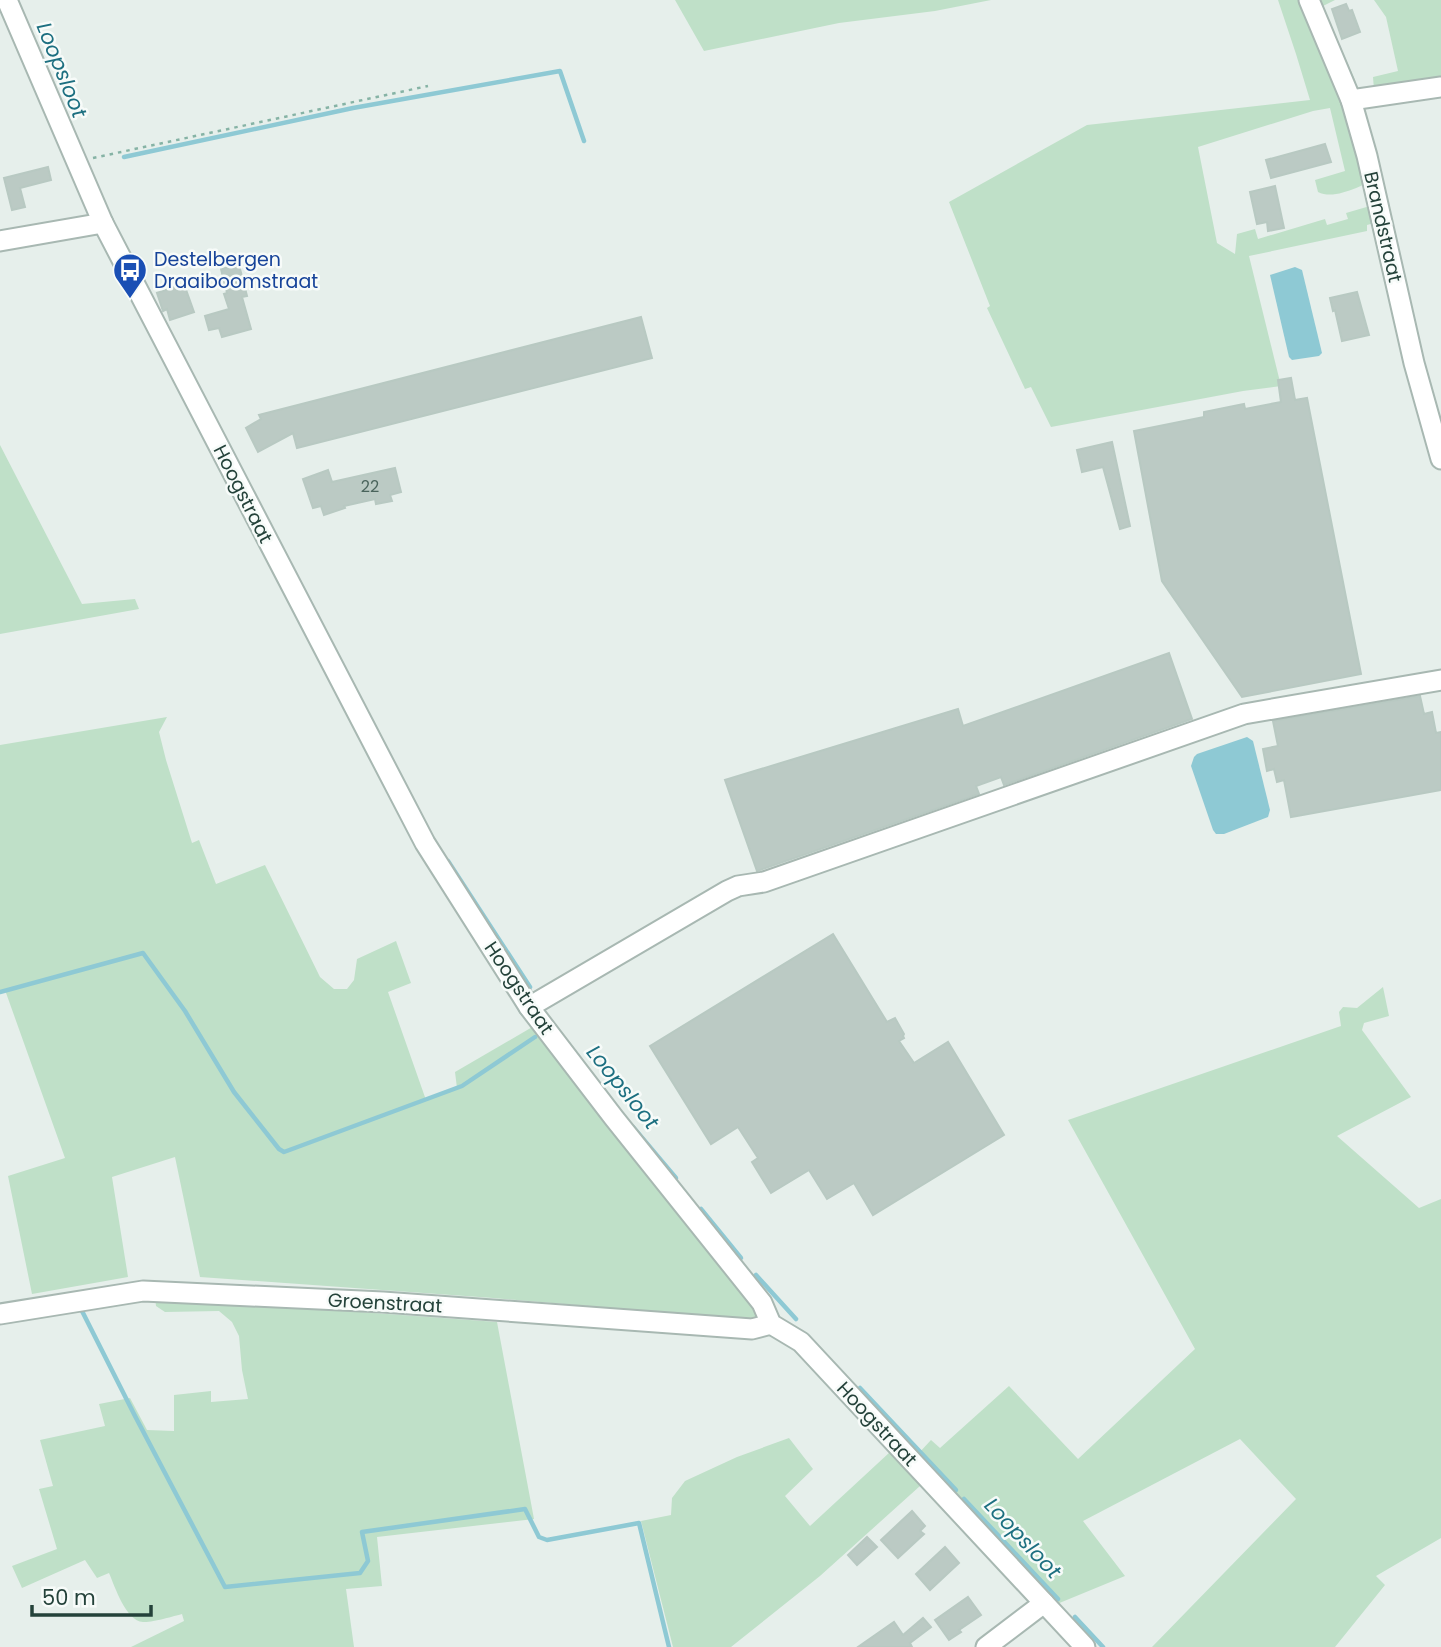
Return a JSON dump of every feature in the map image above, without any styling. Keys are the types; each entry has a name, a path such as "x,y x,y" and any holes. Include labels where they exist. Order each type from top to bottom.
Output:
{"street":[{"name":"Hoogstraat","path":"7,0 103,223 425,843 529,1007 762,1303 771,1324 801,1342 1085,1647"},
{"name":"Brandstraat","path":"1309,0 1351,100 1367,156 1414,363 1441,459"},
{"path":"1351,100 1441,87"},
{"path":"0,241 103,223"},
{"path":"529,1007 738,887 764,883 1244,714 1441,680"},
{"name":"Groenstraat","path":"0,1314 143,1291 383,1302 752,1329 771,1324"},
{"path":"986,1647 1044,1603"}],"path":[{"path":"76,162 428,86"}],"green space":[{"path":"675,0 991,0 935,11 839,23 704,51"},
{"path":"1278,0 1335,0 1323,6 1355,80 1381,177 1341,193 1318,192 1315,180 1345,171 1330,108 1198,147 1217,243 1235,254 1237,234 1255,229 1258,239 1325,219 1327,225 1348,219 1346,213 1370,206 1374,223 1367,225 1367,231 1249,256 1281,386 1051,427 1031,387 1025,389 987,308 990,306 949,202 1087,125 1310,100"},
{"path":"1374,0 1441,0 1441,80 1374,90 1373,77 1398,71 1386,17"},
{"path":"0,445 82,604 135,599 139,609 0,634"},
{"path":"167,717 159,732 166,760 192,843 199,840 216,884 265,865 320,977 334,989 347,989 354,980 357,959 396,941 411,983 388,992 426,1100 457,1088 455,1072 534,1026 761,1313 759,1318 753,1320 200,1277 175,1157 112,1177 128,1277 32,1294 8,1176 65,1158 5,990 0,991 0,745"},
{"path":"1383,987 1389,1016 1364,1023 1362,1030 1411,1097 1337,1136 1419,1208 1441,1199 1441,1538 1376,1576 1385,1585 1335,1647 1152,1647 1296,1499 1240,1439 1083,1521 1125,1576 1057,1604 918,1454 931,1440 940,1448 1009,1386 1078,1459 1195,1349 1068,1120 1341,1026 1339,1012 1343,1007 1357,1008"},
{"path":"155,1297 497,1322 534,1519 377,1537 382,1586 346,1589 354,1647 131,1647 184,1621 182,1614 151,1621 137,1620 126,1610 109,1573 97,1578 85,1560 22,1588 12,1566 57,1549 39,1489 53,1486 40,1440 105,1426 99,1404 130,1398 147,1430 174,1431 174,1395 211,1391 211,1402 248,1399 239,1336 232,1322 219,1311 165,1312 156,1306"},
{"path":"789,1438 813,1469 785,1496 810,1526 890,1452 920,1486 820,1576 731,1647 673,1647 641,1521 671,1515 672,1498 685,1481 737,1457"}],"water":[{"path":"1295,267 1302,270 1322,353 1319,356 1292,360 1289,357 1270,275"},
{"path":"1247,737 1253,741 1270,810 1268,817 1224,834 1216,834 1191,766 1197,754"}],"building":[{"path":"1346,4 1349,11 1352,10 1360,32 1342,39 1332,9"},
{"path":"1325,144 1331,162 1271,178 1266,160"},
{"path":"48,167 51,180 20,188 25,207 12,210 4,178"},
{"path":"1275,186 1284,228 1268,231 1267,222 1257,224 1250,192"},
{"path":"239,265 247,296 242,297 251,329 222,337 219,328 209,330 205,316 229,309 221,269"},
{"path":"184,284 194,312 170,320 167,309 163,311 157,293"},
{"path":"1357,292 1369,335 1342,341 1330,298"},
{"path":"641,317 652,358 297,448 293,433 258,452 246,428 261,419 259,415"},
{"path":"1291,378 1295,400 1307,398 1361,674 1242,697 1162,581 1134,431 1204,417 1204,412 1244,404 1245,409 1281,402 1278,380"},
{"path":"1112,442 1130,526 1120,529 1103,467 1082,472 1077,450"},
{"path":"395,468 401,492 390,495 392,501 376,504 375,499 344,506 345,508 324,515 321,506 313,508 303,479 328,470 332,482"},
{"path":"1169,653 1192,719 1004,785 1001,777 976,786 979,794 757,871 725,780 958,709 963,726"},
{"path":"1420,696 1424,714 1432,712 1436,733 1441,732 1441,790 1291,817 1284,780 1277,782 1274,769 1267,771 1263,749 1278,746 1273,721"},
{"path":"833,934 887,1022 895,1018 904,1034 904,1038 899,1041 914,1063 948,1042 1004,1135 873,1215 854,1183 827,1199 809,1170 771,1193 752,1162 758,1158 738,1127 711,1144 650,1046"},
{"path":"912,1511 925,1526 920,1531 924,1534 898,1558 881,1540"},
{"path":"867,1537 877,1547 857,1565 848,1555"},
{"path":"945,1547 959,1563 930,1590 916,1574"},
{"path":"968,1597 981,1615 949,1640 935,1620"},
{"path":"923,1618 931,1627 910,1643 912,1647 858,1647 894,1622 903,1635"}],"waterway":[{"path":"124,157 353,108 560,71 584,141"},
{"name":"Loopsloot","path":"448,861 530,987"},
{"path":"0,992 143,953 185,1011 234,1092 284,1152 462,1086 535,1037"},
{"name":"Loopsloot","path":"633,1127 676,1178"},
{"name":"Loopsloot","path":"701,1209 741,1258"},
{"name":"Loopsloot","path":"756,1275 796,1319"},
{"path":"82,1311 225,1587 360,1573 368,1561 362,1532 525,1509 539,1537 547,1540 639,1523 669,1647"},
{"name":"Loopsloot","path":"860,1388 956,1490"},
{"name":"Loopsloot","path":"964,1499 1058,1599"},
{"name":"Loopsloot","path":"1075,1617 1103,1647"}],"place":[{"name":"Destelbergen Draaiboomstraat","path":"130,300"}]}
